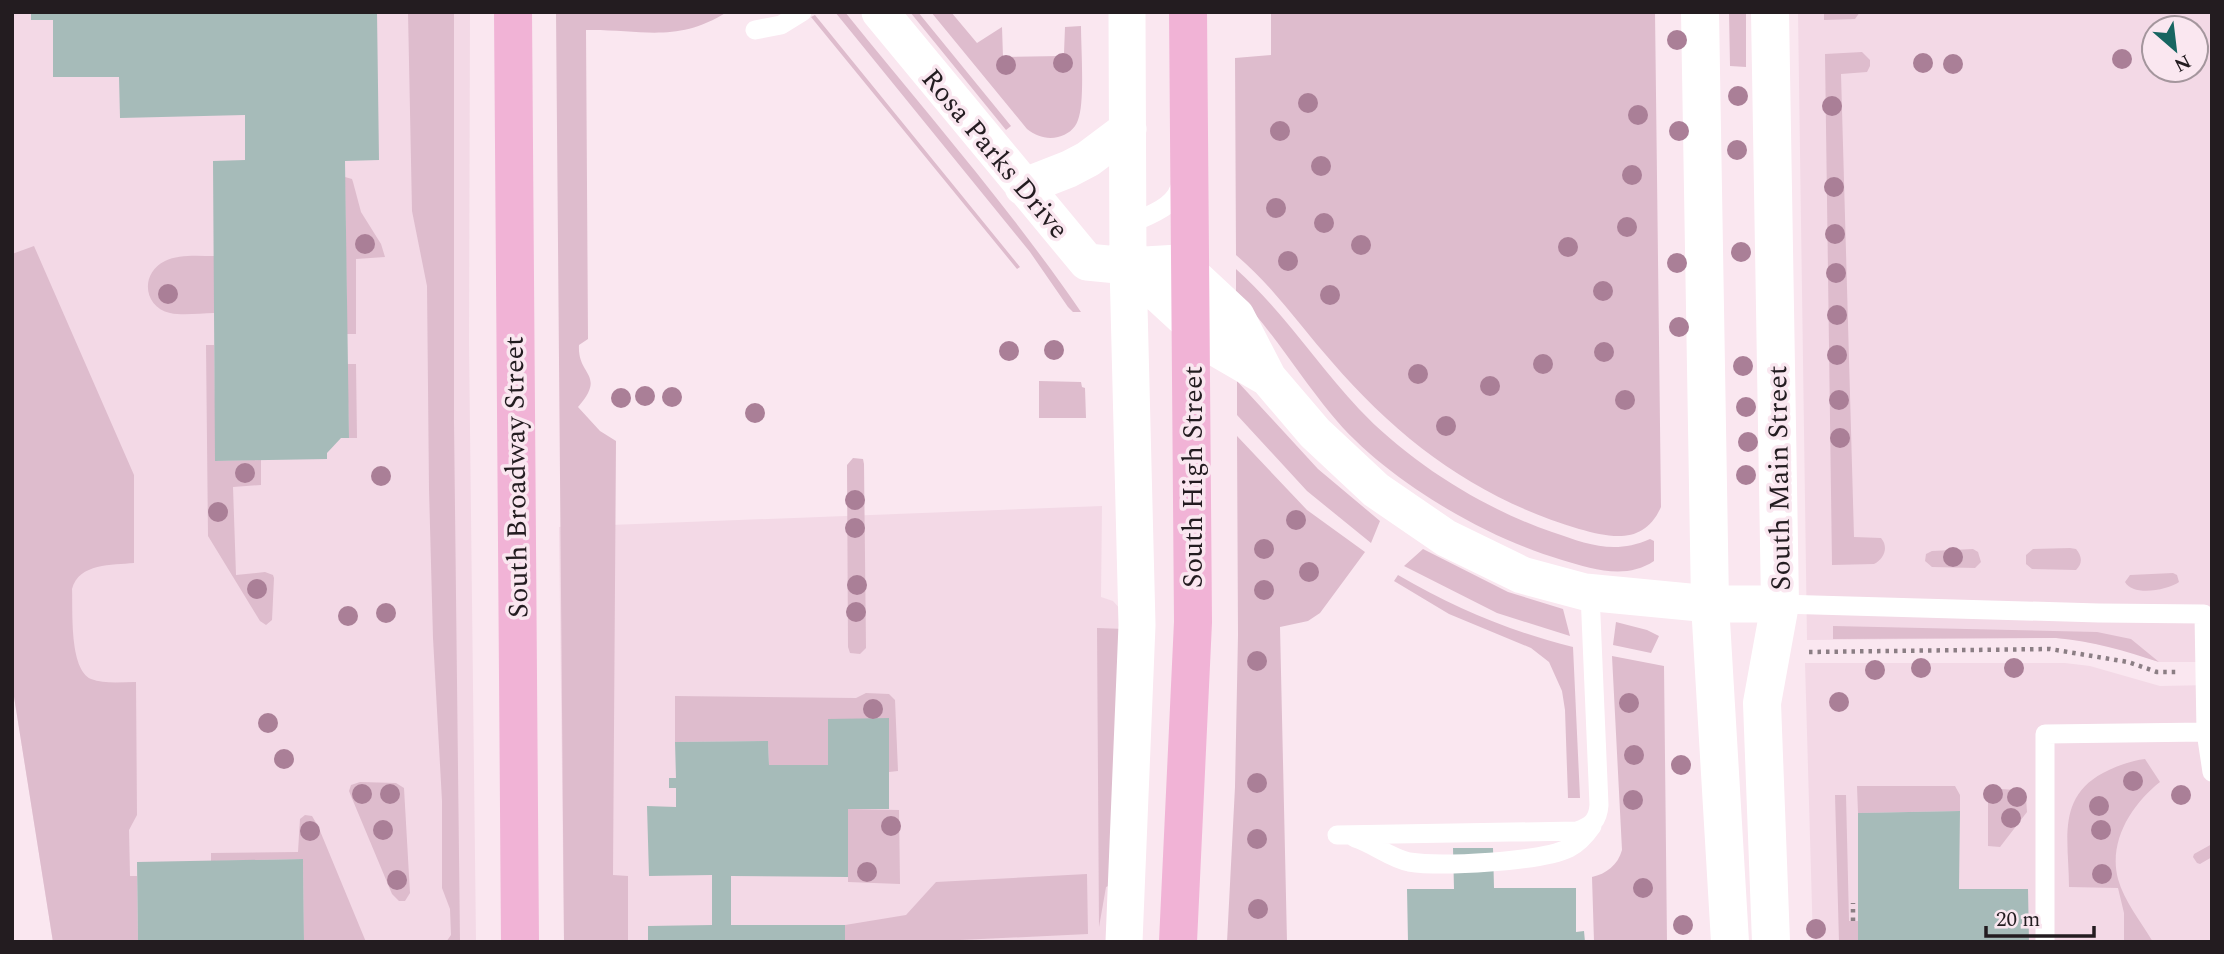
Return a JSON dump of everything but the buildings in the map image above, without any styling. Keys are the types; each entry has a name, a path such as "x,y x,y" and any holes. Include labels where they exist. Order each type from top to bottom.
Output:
{"main road":[{"name":"South Broadway Street","path":"513,12 520,942"},
{"name":"South High Street","path":"1178,942 1193,622 1188,12"},
{"path":"1700,12 1710,604 1730,942"},
{"name":"South Main Street","path":"1770,12 1780,604 1762,703 1771,942"}],"street":[{"name":"Rosa Parks Drive","path":"880,12 1087,262 1128,266"},
{"path":"1124,942 1137,625 1128,266 1127,12"},
{"path":"1023,187 1088,159 1128,129"},
{"path":"1128,266 1218,349 1268,378 1341,459 1376,490 1446,538 1522,575 1590,593 1710,604 1780,604"}],"lane":[{"path":"763,12 755,30 781,26 802,12"},
{"path":"1128,225 1171,204 1181,186 1179,12"},
{"path":"1590,593 1599,805 1596,821 1580,842 1530,859 1454,863 1408,861 1367,842 1336,835 1577,831 1596,821"},
{"path":"1780,604 2204,614 2206,732 2212,772"},
{"path":"2045,942 2045,734 2206,732"}],"path":[{"path":"1798,652 2050,649 2127,662 2157,672 2205,673"},
{"path":"1853,903 1853,921"}],"shaded area":[{"path":"12,12 470,12 469,344 476,942 53,942 12,684"},
{"path":"408,12 454,12 454,422 460,942 446,942 451,935 450,909 442,888 442,801 433,638 429,489 427,286 412,211"},
{"path":"556,12 727,12 709,22 674,31 658,33 586,30 588,339 579,345 582,363 591,381 586,396 578,407 600,431 616,441 613,875 628,876 628,942 564,942"},
{"path":"835,12 845,12 996,197 1081,312 1073,312 1068,307 1030,252"},
{"path":"910,12 918,12 1011,126 1006,130"},
{"path":"931,12 951,12 977,43 1002,27 1003,57 1061,56 1064,53 1065,27 1081,26 1081,101 1075,126 1067,133 1054,138 1042,137 1027,129"},
{"path":"1271,12 1655,12 1661,507 1646,528 1626,536 1603,535 1579,529 1507,501 1443,464 1413,442 1358,391 1274,293 1236,255 1235,58 1271,55"},
{"path":"1729,12 1746,12 1746,67 1730,66"},
{"path":"1798,12 2212,12 2212,662 2159,662 2121,649 2056,638 1807,640"},
{"path":"1824,12 1860,12 1855,19 1824,20"},
{"path":"815,15 1020,267 1017,269 811,17"},
{"path":"1862,52 1870,60 1867,72 1841,74 1854,537 1881,538 1885,549 1883,556 1874,564 1832,565 1825,54"},
{"path":"345,177 352,179 361,212 381,244 385,257 356,259 356,334 347,334"},
{"path":"34,246 134,475 134,563 107,565 89,570 76,580 72,589 76,652 84,673 101,682 136,682 137,815 129,830 130,876 137,876 138,942 53,942 12,684 12,254"},
{"path":"214,256 214,313 175,314 161,310 154,304 150,297 148,281 157,266 176,257"},
{"path":"1236,269 1284,319 1359,409 1424,465 1500,511 1577,540 1612,547 1637,544 1650,539 1654,541 1654,561 1632,570 1609,571 1562,560 1532,550 1468,521 1406,482 1378,461 1331,414 1236,293"},
{"path":"206,345 214,345 216,461 261,460 261,485 233,487 236,575 265,572 274,578 272,620 266,625 260,621 208,536"},
{"path":"347,364 356,364 357,438 349,438"},
{"path":"1039,381 1081,382 1085,388 1086,418 1039,418"},
{"path":"1237,381 1318,469 1380,521 1371,543 1307,491 1237,415"},
{"path":"1237,436 1307,510 1365,552 1320,613 1308,621 1280,627 1287,942 1227,942 1235,787 1238,635"},
{"path":"853,458 863,459 864,464 866,648 860,654 850,653 848,647 847,465"},
{"path":"1102,506 1101,597 1113,601 1122,611 1107,942 564,942 559,527"},
{"path":"1423,549 1508,592 1563,609 1570,636 1497,613 1404,566"},
{"path":"1973,549 1978,552 1981,562 1975,568 1932,567 1925,561 1926,554 1932,551"},
{"path":"2033,549 2076,549 2080,557 2081,562 2076,570 2032,569 2026,564 2026,555"},
{"path":"1398,575 1483,617 1527,634 1573,647 1580,798 1568,798 1565,710 1562,691 1549,662 1531,648 1449,614 1394,581"},
{"path":"2130,575 2177,575 2179,582 2151,591 2129,587 2125,582"},
{"path":"1616,622 1659,636 1651,653 1613,645"},
{"path":"1833,626 2097,632 2131,639 2159,662 2121,650 2069,639 1833,639"},
{"path":"1097,628 1125,629 1111,885 1106,887 1099,927"},
{"path":"1612,656 1664,666 1667,942 1594,942 1592,877 1611,868 1622,850"},
{"path":"1805,663 2065,663 2090,666 2160,686 2212,685 2212,942 1813,942"},
{"path":"866,693 889,694 895,700 898,771 889,772 828,719 828,765 769,765 768,741 675,742 675,696 856,698"},
{"path":"2145,759 2160,782 2140,801 2125,824 2116,851 2116,865 2124,895 2153,942 2124,942 2124,913 2118,888 2069,887 2068,823 2078,795 2088,783 2113,768"},
{"path":"360,782 396,783 404,788 410,893 405,901 399,901 392,894 349,791 351,785"},
{"path":"1857,786 1955,786 1960,795 1960,811 1858,813"},
{"path":"1988,788 2015,790 2026,798 2027,812 2000,847 1988,846"},
{"path":"1835,795 1846,795 1849,921 1858,921 1858,942 1839,942"},
{"path":"848,809 899,810 900,884 848,882"},
{"path":"305,815 312,816 318,826 366,942 304,942 303,859 211,861 211,853 298,852 300,819"},
{"path":"2212,844 2212,857 2197,863 2194,854"},
{"path":"1087,874 1088,934 918,942 845,942 845,925 906,915 936,882"}]}
